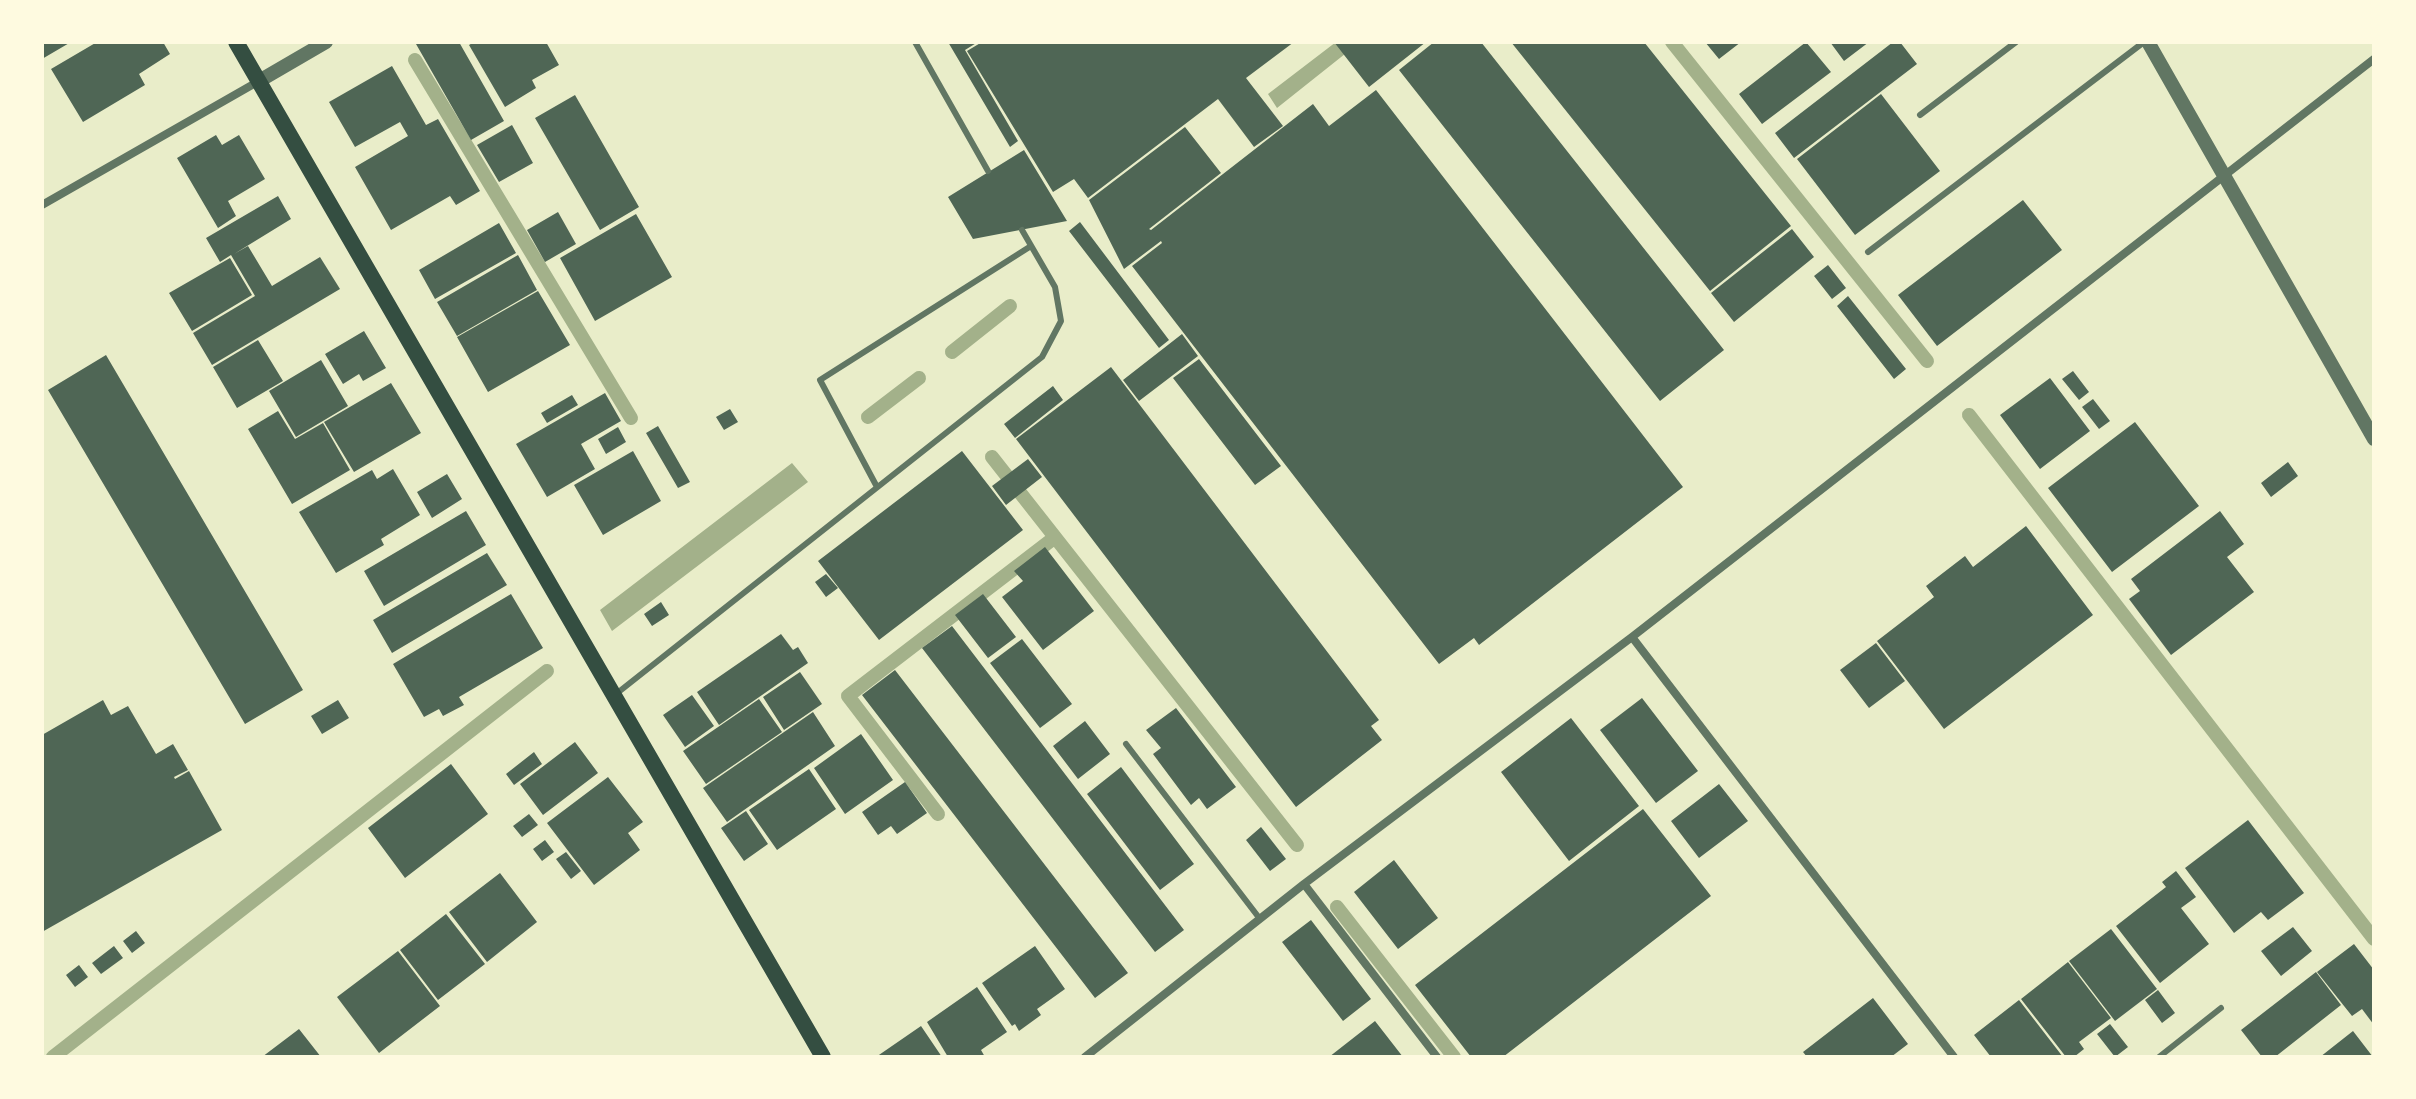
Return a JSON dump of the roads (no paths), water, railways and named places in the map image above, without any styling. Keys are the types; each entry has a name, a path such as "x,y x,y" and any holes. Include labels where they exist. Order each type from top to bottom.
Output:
{"main road":[{"path":"236,42 823,1057"}],"street":[{"path":"42,205 326,42"},
{"path":"2146,42 2374,439"},
{"path":"1085,1057 1304,884 1632,637 2374,59"},
{"path":"1632,637 1954,1057"},
{"path":"1304,884 1437,1057"}],"lane":[{"path":"915,42 988,171"},
{"path":"1920,115 2016,42"},
{"path":"1868,252 2146,42"},
{"path":"614,696 1042,357 1061,321 1055,287 1022,230"},
{"path":"877,487 820,380 1031,246"},
{"path":"1126,744 1260,919"},
{"path":"2159,1057 2221,1008"}],"waterway":[{"path":"1672,42 1927,361"},
{"path":"415,60 631,418"},
{"path":"952,352 1010,306"},
{"path":"868,417 919,378"},
{"path":"1969,415 2374,939"},
{"path":"992,457 1297,845"},
{"path":"938,814 848,696 1054,538"},
{"path":"53,1057 547,671"},
{"path":"1337,907 1454,1057"}]}
